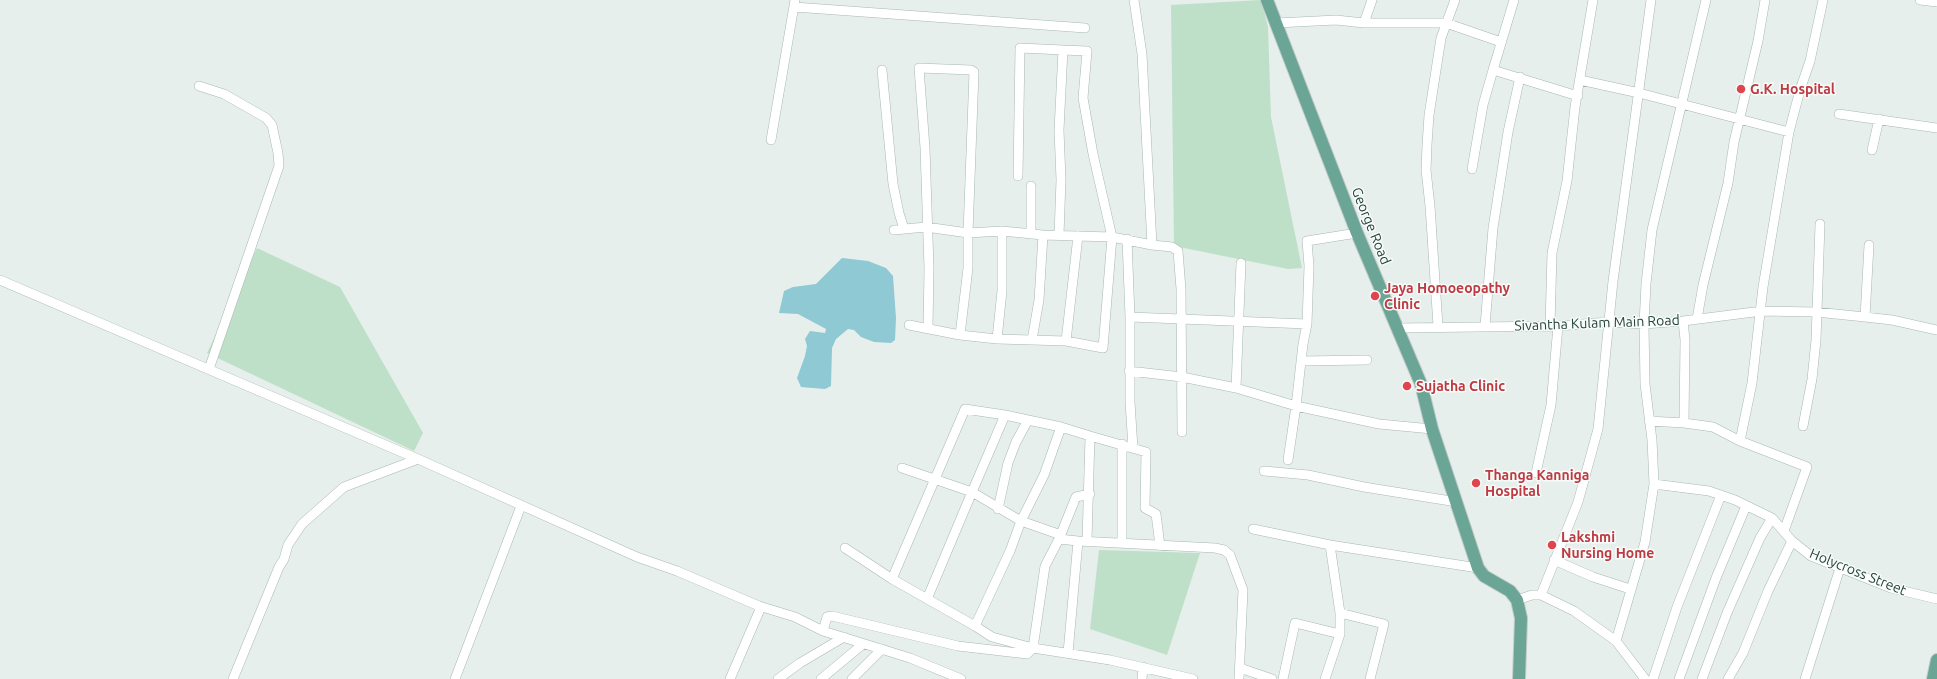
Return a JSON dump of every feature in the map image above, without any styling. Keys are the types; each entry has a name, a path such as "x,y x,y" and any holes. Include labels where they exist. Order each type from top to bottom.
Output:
{"main road":[{"name":"George Road","path":"1267,0 1357,233 1421,384 1432,429 1478,568"},
{"path":"1478,568 1484,576 1510,591 1517,600 1521,618 1519,679"},
{"path":"1933,679 1937,660"}],"street":[{"path":"1134,0 1142,54 1152,245"},
{"path":"1364,24 1372,0"},
{"path":"1438,326 1431,213 1426,170 1429,115 1439,52 1446,23 1455,0"},
{"path":"1472,169 1483,105 1514,0"},
{"path":"1536,473 1551,405 1554,326 1552,253 1567,181 1580,80 1593,0"},
{"path":"1541,594 1578,502 1598,429 1608,322 1651,0"},
{"path":"1616,641 1645,542 1654,484 1650,421 1645,384 1644,324 1646,284 1652,230 1706,0"},
{"path":"1697,319 1702,285 1718,226 1734,142 1740,121 1765,0"},
{"path":"1740,441 1752,383 1762,311 1765,273 1789,132 1800,90 1810,61 1823,0"},
{"path":"1920,0 1937,2"},
{"path":"771,140 794,3 1084,28"},
{"path":"1277,23 1336,20 1364,24 1446,23 1501,42"},
{"path":"909,325 960,335 997,339 1066,341 1103,348 1112,237 1093,154 1083,98 1087,51 1020,48 1018,176"},
{"path":"1059,235 1061,180 1059,122 1063,50"},
{"path":"928,328 929,268 926,227 925,148 918,68 971,70 974,72 968,268 960,335"},
{"path":"882,70 893,184 904,229"},
{"path":"1493,70 1520,77 1578,96"},
{"path":"1485,326 1493,228 1508,132 1520,77"},
{"path":"1580,80 1639,93 1740,121 1789,132"},
{"path":"199,86 224,94 266,118 272,125 278,153 279,166 209,369"},
{"path":"1838,114 1937,128"},
{"path":"1872,150 1879,119"},
{"path":"1031,186 1031,234"},
{"path":"1803,426 1812,379 1816,340 1820,224"},
{"path":"894,230 926,227 968,233 1002,231 1043,235 1112,237 1152,245 1172,247 1178,251 1180,264 1182,432"},
{"path":"997,339 1002,291 1002,231"},
{"path":"1288,460 1307,324 1309,266 1307,241 1357,233"},
{"path":"1032,340 1039,300 1043,235"},
{"path":"1066,341 1078,236"},
{"path":"1127,239 1130,317 1129,371 1133,448"},
{"path":"1865,317 1869,245"},
{"path":"1236,388 1241,263"},
{"path":"0,280 418,459 637,557 677,571 761,607 795,617 823,631 910,658 950,677 961,679"},
{"name":"Sivantha Kulam Main Road","path":"1398,328 1438,326 1554,326 1608,322 1644,324 1683,321 1762,311 1816,312 1865,317 1892,320 1937,330"},
{"path":"1130,317 1307,324"},
{"path":"1683,321 1685,340 1684,422"},
{"path":"1301,361 1367,360"},
{"path":"1129,371 1182,377 1236,388 1296,406 1380,424 1432,429"},
{"path":"892,579 965,409 1004,415 1061,427 1146,452 1145,508 1156,514 1160,546"},
{"path":"927,599 1004,415"},
{"path":"998,509 1008,463 1016,442 1028,420"},
{"path":"1650,421 1684,422 1713,427 1740,441 1807,467 1784,531"},
{"path":"975,626 1010,551 1021,521 1044,475 1061,427"},
{"path":"1068,653 1090,494 1090,436"},
{"path":"1122,444 1122,544"},
{"path":"233,679 288,545 302,524 344,487 418,459"},
{"path":"902,468 935,481 972,492 998,509 1021,521 1060,537 1083,541 1215,548 1224,550 1230,555 1242,590 1239,679"},
{"path":"1264,471 1308,475 1364,487 1457,502"},
{"name":"Holycross Street","path":"1654,484 1709,491 1735,500 1772,518 1792,541 1811,556 1891,588 1937,599"},
{"path":"823,631 827,617 832,616 958,646 1027,654 1033,648 1046,566 1060,537 1076,497 1090,494"},
{"path":"1653,679 1677,606 1721,495"},
{"path":"455,679 521,506"},
{"path":"1679,679 1716,578 1746,506"},
{"path":"1702,679 1727,613 1760,538 1772,518"},
{"path":"1253,529 1330,545 1478,568"},
{"path":"1728,679 1743,653 1768,591 1792,541"},
{"path":"1325,679 1340,634 1340,613 1330,545"},
{"path":"845,548 892,579 992,637 1033,648 1143,667 1193,679"},
{"path":"1554,560 1593,577 1630,589"},
{"path":"1804,679 1840,568"},
{"path":"1517,600 1532,595 1541,594 1574,611 1616,641 1642,678"},
{"path":"730,679 761,607"},
{"path":"1340,613 1384,624 1370,679"},
{"path":"1283,679 1295,623 1340,634"},
{"path":"778,679 800,663 844,637"},
{"path":"821,679 863,644"},
{"path":"852,679 882,649"},
{"path":"1142,679 1143,667"},
{"path":"1240,668 1272,679"}],"green space":[{"path":"1261,0 1268,27 1271,117 1302,268 1288,269 1174,246 1171,5"},
{"path":"257,248 340,287 423,433 414,451 207,353"},
{"path":"1099,550 1200,553 1167,655 1090,629"}],"water":[{"path":"842,258 868,261 886,268 893,276 896,318 895,340 891,343 874,342 861,337 854,330 848,329 836,339 832,348 831,386 825,389 801,387 797,378 805,356 807,346 805,339 810,331 825,333 826,329 798,314 779,313 784,291 793,287 816,284"}],"place":[{"name":"G.K. Hospital","path":"1741,89"},
{"name":"Jaya Homoeopathy Clinic","path":"1375,296"},
{"name":"Sujatha Clinic","path":"1407,386"},
{"name":"Thanga Kanniga Hospital","path":"1476,483"},
{"name":"Lakshmi Nursing Home","path":"1552,545"}]}
